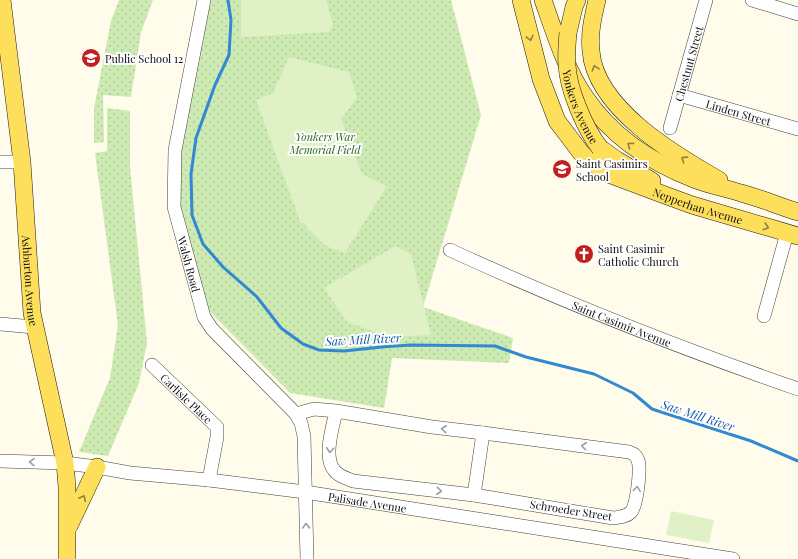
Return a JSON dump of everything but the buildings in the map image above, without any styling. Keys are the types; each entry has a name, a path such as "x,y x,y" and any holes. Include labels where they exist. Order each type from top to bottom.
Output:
{"main road":[{"name":"Ashburton Avenue","path":"2,0 3,38 22,162 32,313 65,463 68,530 67,559"},
{"name":"Nepperhan Avenue","path":"521,0 540,78 557,122 582,154 606,173 686,203 792,235"},
{"name":"Nepperhan Avenue","path":"543,0 558,41 585,98 606,123 628,144 660,164 695,180 742,193 798,212"},
{"name":"Yonkers Avenue","path":"577,0 568,33 567,66 571,85 580,113 594,140 600,148 645,178 718,213"},
{"path":"597,0 591,28 591,52 595,72 609,96 626,115 670,150 696,167 742,193"},
{"path":"68,530 97,467"}],"street":[{"name":"Walsh Road","path":"204,0 175,150 174,207 204,317 212,329 296,414 301,423 304,436 307,559"},
{"name":"Chestnut Street","path":"670,128 706,0"},
{"path":"752,0 798,14"},
{"name":"Linden Street","path":"679,95 798,129"},
{"path":"0,162 22,162"},
{"path":"764,316 792,235"},
{"name":"Saint Casimir Avenue","path":"450,250 487,267 644,332 798,389"},
{"path":"0,324 34,327"},
{"name":"Carlisle Place","path":"152,365 217,428 217,437 209,480"},
{"name":"Schroeder Street","path":"296,414 314,409 336,411 432,428 483,433 629,452 635,455 638,461 639,470 635,501 632,511 624,517 613,518 474,495 353,481 342,477 333,470 329,460 329,449 336,411"},
{"path":"474,495 483,433"},
{"name":"Palisade Avenue","path":"0,461 65,463 130,473 209,480 305,492 733,559"}],"green space":[{"path":"119,0 153,0 141,32 131,97 103,95 104,142 94,143 94,108 111,21"},
{"name":"Yonkers War Memorial Field","path":"211,0 451,0 481,115 423,307 513,338 509,363 392,358 384,408 290,393 208,310 176,207 179,141"},
{"path":"241,0 326,0 333,24 329,32 241,37"},
{"path":"289,57 349,72 357,98 341,119 362,174 387,186 345,253 326,246 307,228 304,222 301,224 256,100 273,93"},
{"path":"107,108 130,111 130,167 147,343 139,383 108,456 79,452 110,378 118,325 95,153 107,151"},
{"path":"395,246 411,254 431,335 389,337 347,322 324,288"},
{"path":"671,511 714,520 709,543 666,535"}],"waterway":[{"name":"Saw Mill River","path":"228,0 231,20 229,55 215,85 196,138 191,174 192,215 203,244 223,267 257,297 281,328 303,344 319,350 344,351 411,345 495,346 526,357 594,374 633,393 652,409 751,441 798,461"}],"place":[{"name":"Public School 12","path":"91,58"},
{"name":"Saint Casimirs School","path":"562,169"},
{"name":"Saint Casimir Catholic Church","path":"584,254"}]}
